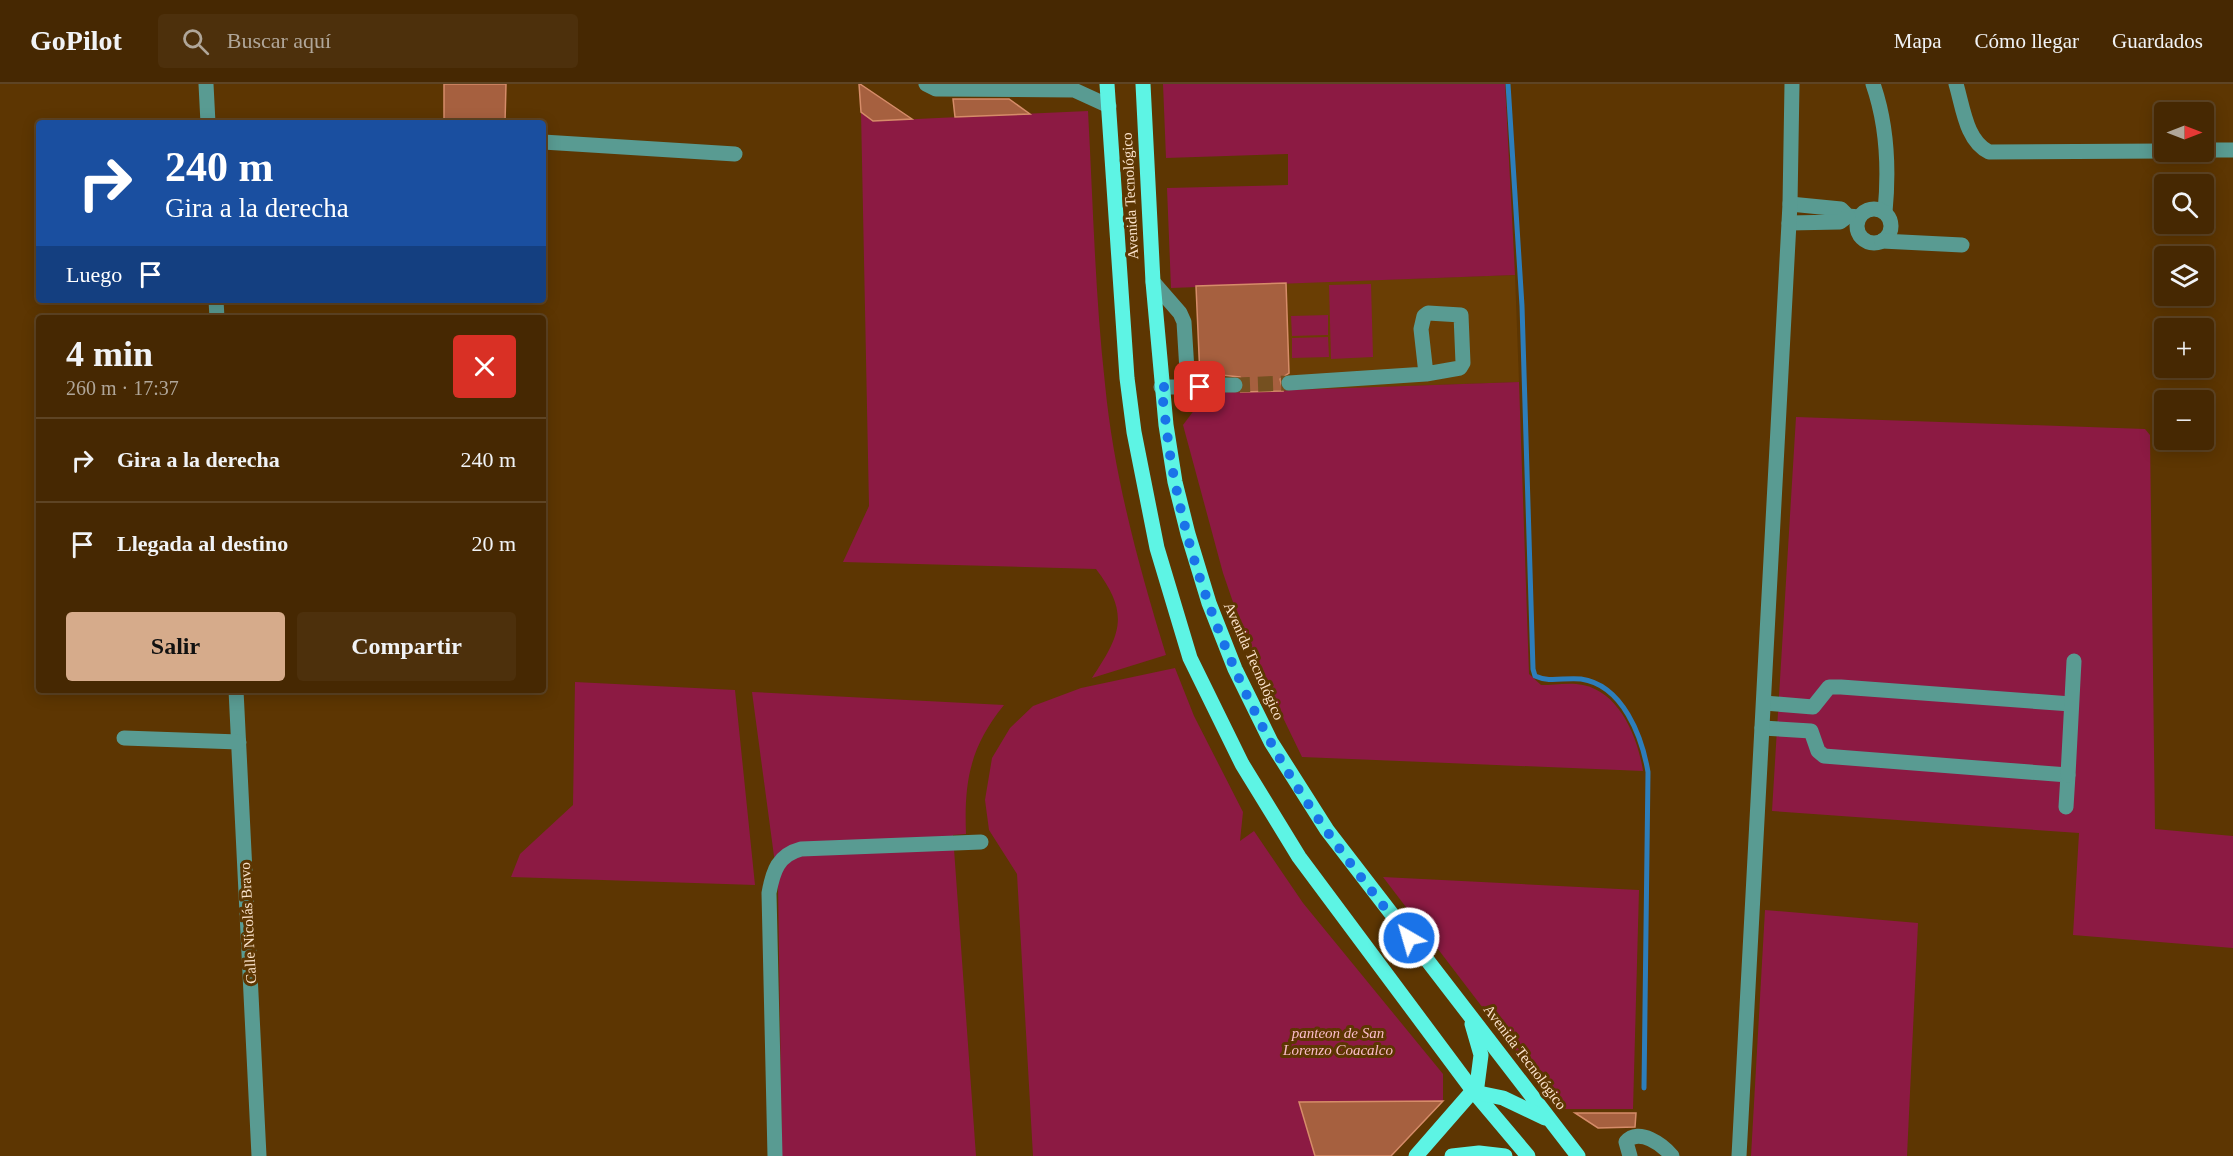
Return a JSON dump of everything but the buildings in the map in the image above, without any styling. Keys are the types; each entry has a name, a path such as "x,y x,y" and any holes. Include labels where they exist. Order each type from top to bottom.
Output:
{"main road":[{"name":"Avenida Tecnológico","path":"1107,84 1127,378 1134,432 1157,548 1190,658 1242,764 1274,819 1474,1092 1528,1156"},
{"name":"Avenida Tecnológico","path":"1143,84 1161,387 1175,483 1209,603 1235,669 1271,742 1327,830 1578,1156"},
{"path":"1416,1156 1474,1092 1480,1078 1481,1055 1468,1012"},
{"path":"1474,1092 1493,1095 1522,1105 1557,1128"},
{"path":"1452,1156 1479,1153 1505,1156"}],"street":[{"path":"206,84 208,120"},
{"path":"926,84 936,89 1073,87 1109,106"},
{"path":"1739,1156 1790,204 1792,84"},
{"path":"1873,84 1880,104 1885,134 1887,187 1885,213"},
{"path":"1956,84 1972,136 1979,147 1989,152 2154,151"},
{"path":"546,142 735,154"},
{"path":"2214,150 2233,150"},
{"path":"1790,204 1842,209 1854,216 1858,234 1865,241 1873,243 1962,245"},
{"path":"1789,223 1840,222 1866,210 1876,209 1885,213 1889,218 1890,231 1882,242"},
{"path":"1153,282 1180,313 1184,322 1194,387 1161,387"},
{"path":"1289,382 1426,374"},
{"path":"2066,807 2074,661"},
{"path":"1764,703 1814,707 1829,687 1842,687 2072,704"},
{"name":"Calle Nicolás Bravo","path":"236,693 259,1156"},
{"path":"1762,728 1811,731 1818,751 1824,756 2068,775"},
{"path":"124,738 239,742"},
{"path":"775,1156 769,892 777,865 784,856 801,849 981,842"},
{"path":"1630,1156 1626,1142 1635,1138 1657,1141 1672,1156"}],"shaded area":[{"path":"1515,275 1519,382 1200,394 1196,286"}],"green space":[{"path":"1163,84 1505,84 1515,275 1171,288 1167,188 1288,185 1288,154 1166,158"},
{"path":"1088,111 1099,316 1109,419 1129,521 1166,655 1092,678 1110,649 1118,624 1114,599 1096,569 843,562 869,506 861,112 874,121"},
{"path":"1371,284 1373,357 1331,359 1329,285"},
{"path":"1328,315 1328,335 1292,336 1291,316"},
{"path":"1328,337 1329,357 1292,358 1292,338"},
{"path":"1519,382 1529,674 1541,685 1583,685 1596,689 1607,697 1625,718 1637,744 1643,771 1302,757 1247,643 1223,573 1183,425 1207,393"},
{"path":"1796,417 2145,429 2150,435 2155,829 2233,836 2233,948 2073,935 2079,833 1772,811"},
{"name":"panteon de San Lorenzo Coacalco","path":"1175,668 1194,716 1243,812 1240,841 1254,831 1303,903 1443,1074 1443,1101 1300,1102 1315,1156 1033,1156 1017,874 989,830 985,800 992,758 1010,728 1033,706 1081,688"},
{"path":"575,682 735,690 755,885 511,877 520,854 573,805"},
{"path":"752,692 1004,705 983,735 972,765 966,797 966,834 953,835 976,1156 782,1156 778,886"},
{"path":"1383,877 1639,890 1633,1109 1560,1109"},
{"path":"1765,910 1918,923 1907,1156 1751,1156"}],"waterway":[{"path":"1508,84 1522,306 1533,669 1535,676 1541,678 1581,679 1596,683 1608,691 1628,715 1645,758 1648,772 1644,1088"}],"tunnel":[{"path":"1235,385 1289,383"}],"route":[{"path":"1200,387 1161,387 1175,483 1209,603 1235,669 1271,742 1327,830 1409,938"}]}
